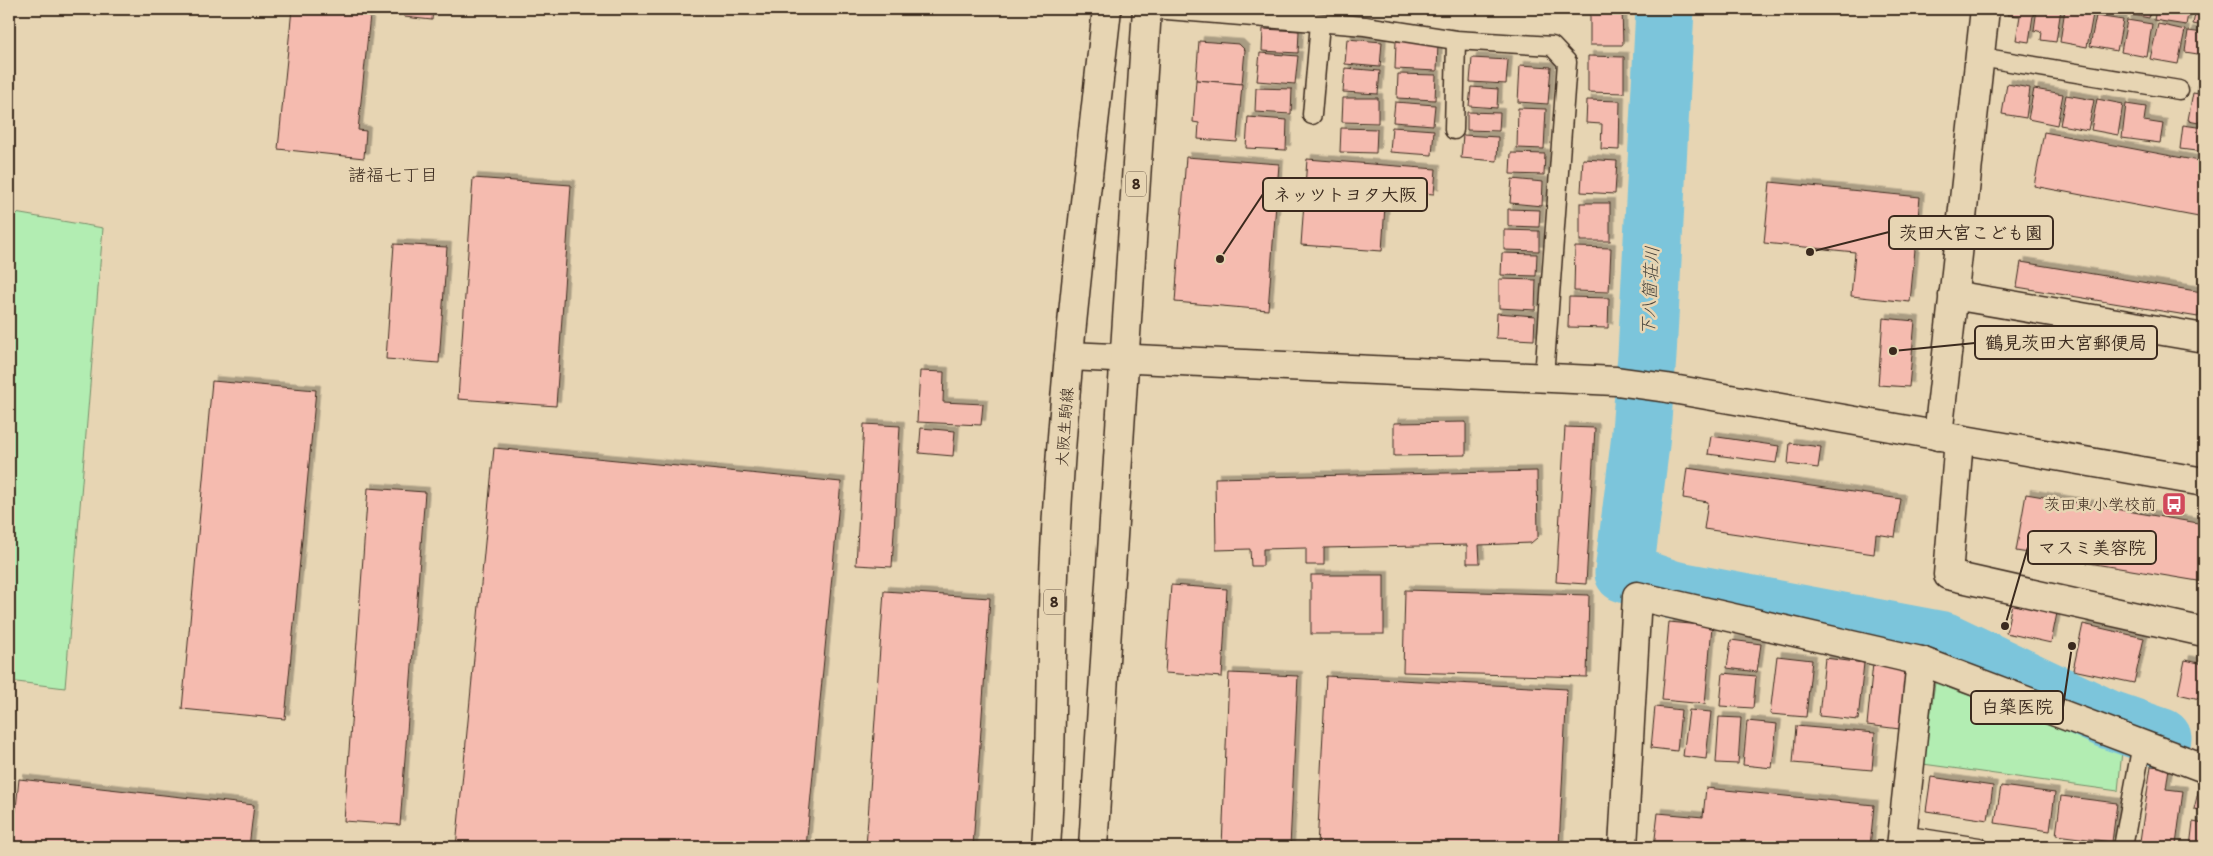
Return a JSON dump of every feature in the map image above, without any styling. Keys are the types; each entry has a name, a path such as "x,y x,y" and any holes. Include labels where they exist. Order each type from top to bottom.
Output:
{"street":[{"name":"大阪生駒線","path":"1046,847 1051,782 1055,552 1070,356 1107,9"},
{"name":"8","path":"1094,847 1147,9"},
{"path":"1985,9 1953,295 1948,438 1948,575 2204,632"},
{"path":"1953,295 2204,338"},
{"path":"1070,356 1616,381 1667,388 2204,482"},
{"path":"1623,847 1637,596 1920,661 2204,768"},
{"path":"1901,841 1920,661"}],"lane":[{"path":"1154,9 1365,26 1456,40 1552,46 1566,62 1544,377"},
{"path":"1312,115 1320,23"},
{"path":"1454,130 1456,40"},
{"path":"1980,57 2180,90"},
{"path":"2123,847 2142,744"},
{"path":"1901,841 1979,847"}],"green space":[{"path":"9,212 103,228 65,688 9,681"},
{"path":"1935,683 2122,751 2118,791 1923,764"}],"building":[{"path":"292,9 370,15 358,130 366,131 364,158 278,149"},
{"path":"405,9 433,9 432,20 404,17"},
{"path":"1590,9 1622,9 1623,45 1590,45"},
{"path":"2009,9 2034,9 2029,42 2016,40 2020,16 2008,15"},
{"path":"2037,9 2061,9 2056,42 2041,40 2042,32 2034,30"},
{"path":"2065,9 2093,14 2087,47 2060,42"},
{"path":"2090,9 2118,9 2117,14"},
{"path":"2122,9 2151,9 2149,18 2122,13"},
{"path":"2156,9 2189,9 2186,25 2154,20"},
{"path":"2196,9 2204,9 2204,26 2193,24"},
{"path":"2096,16 2123,20 2117,51 2090,46"},
{"path":"2127,20 2152,24 2147,57 2121,52"},
{"path":"2158,24 2185,30 2178,64 2150,59"},
{"path":"1263,29 1299,31 1298,53 1262,51"},
{"path":"2188,31 2204,33 2204,55 2185,52"},
{"path":"1347,39 1382,42 1380,67 1345,64"},
{"path":"1199,41 1239,44 1245,50 1242,84 1196,80"},
{"path":"1396,41 1438,43 1437,71 1395,69"},
{"path":"1260,53 1298,56 1295,84 1257,81"},
{"path":"1588,56 1624,57 1624,93 1588,92"},
{"path":"1472,58 1508,60 1506,84 1470,82"},
{"path":"2201,59 2204,59 2204,90 2197,88"},
{"path":"1520,65 1551,67 1548,104 1518,102"},
{"path":"1345,68 1380,71 1378,94 1343,92"},
{"path":"1398,74 1436,75 1435,100 1397,98"},
{"path":"1196,80 1242,84 1237,142 1198,139 1199,123 1193,122"},
{"path":"2007,84 2030,88 2026,118 2002,114"},
{"path":"1471,87 1498,89 1497,108 1469,106"},
{"path":"1256,88 1292,89 1291,114 1255,112"},
{"path":"2034,89 2063,94 2057,125 2028,119"},
{"path":"2193,93 2204,95 2204,123 2188,120"},
{"path":"2066,95 2094,100 2088,130 2060,125"},
{"path":"1343,98 1378,98 1378,123 1342,122"},
{"path":"2097,99 2123,104 2118,135 2091,130"},
{"path":"1587,100 1620,101 1619,150 1601,149 1602,124 1586,123"},
{"path":"1395,102 1435,105 1433,125 1393,122"},
{"path":"2126,104 2146,107 2144,121 2163,124 2160,143 2122,138"},
{"path":"1518,108 1546,109 1544,149 1517,148"},
{"path":"1467,112 1500,113 1499,131 1467,130"},
{"path":"1248,117 1287,120 1286,150 1246,148"},
{"path":"2183,125 2204,128 2204,152 2180,149"},
{"path":"1392,127 1434,130 1432,155 1390,152"},
{"path":"1341,128 1377,129 1376,153 1340,152"},
{"path":"2044,132 2204,162 2204,218 2034,186"},
{"path":"1463,135 1498,137 1497,161 1461,158"},
{"path":"1511,153 1545,154 1544,175 1510,174"},
{"path":"1186,157 1279,164 1268,310 1175,302"},
{"path":"1307,159 1436,169 1434,194 1386,190 1382,251 1301,245"},
{"path":"1583,159 1617,161 1615,194 1581,192"},
{"path":"473,178 571,185 556,406 458,399"},
{"path":"1512,179 1543,182 1542,206 1510,203"},
{"path":"1770,182 1920,197 1910,302 1851,296 1855,252 1764,243"},
{"path":"1580,203 1610,203 1610,241 1580,241"},
{"path":"1508,209 1540,210 1539,227 1508,226"},
{"path":"1504,230 1539,231 1539,251 1504,250"},
{"path":"394,244 447,247 439,363 386,359"},
{"path":"1575,247 1611,248 1609,292 1574,291"},
{"path":"1502,253 1537,254 1536,276 1501,275"},
{"path":"2021,262 2202,292 2198,317 2017,287"},
{"path":"1499,279 1536,280 1535,310 1499,308"},
{"path":"1569,297 1609,298 1608,328 1568,327"},
{"path":"1497,313 1535,316 1534,340 1496,338"},
{"path":"1883,318 1915,321 1909,387 1878,385"},
{"path":"920,371 944,372 943,402 983,404 981,425 917,422"},
{"path":"212,381 316,390 285,719 182,709"},
{"path":"1466,422 1466,455 1394,456 1394,423"},
{"path":"864,424 900,426 892,567 856,565"},
{"path":"1565,427 1595,428 1586,584 1556,582"},
{"path":"921,428 955,431 953,456 919,453"},
{"path":"1711,436 1779,446 1776,463 1708,454"},
{"path":"1790,443 1821,447 1818,468 1788,464"},
{"path":"494,448 841,482 806,847 456,847"},
{"path":"1687,468 1901,499 1895,537 1876,534 1874,554 1704,529 1708,502 1683,498"},
{"path":"1537,471 1538,537 1531,543 1479,545 1480,563 1467,563 1467,545 1324,548 1324,565 1306,565 1306,548 1263,549 1263,566 1251,566 1250,549 1216,550 1215,478"},
{"path":"368,488 425,492 400,825 344,821"},
{"path":"2026,494 2204,524 2204,582 2016,551"},
{"path":"1311,575 1384,575 1384,634 1311,634"},
{"path":"1171,585 1227,589 1222,677 1165,673"},
{"path":"1405,590 1589,595 1587,677 1403,672"},
{"path":"884,591 990,598 973,847 866,847"},
{"path":"2012,603 2057,613 2051,643 2006,633"},
{"path":"1669,622 1712,626 1705,704 1662,700"},
{"path":"2083,624 2144,638 2134,683 2073,670"},
{"path":"1731,640 1761,644 1757,672 1727,668"},
{"path":"1777,656 1812,660 1806,717 1770,714"},
{"path":"1825,658 1864,663 1858,720 1819,716"},
{"path":"2185,660 2204,664 2204,700 2178,694"},
{"path":"1873,663 1906,667 1900,729 1867,725"},
{"path":"1229,673 1298,676 1290,847 1222,847"},
{"path":"1723,673 1756,676 1753,708 1720,706"},
{"path":"1326,676 1567,689 1559,847 1317,847"},
{"path":"1655,707 1681,710 1677,751 1651,748"},
{"path":"1689,710 1711,712 1706,759 1683,756"},
{"path":"1719,717 1741,718 1738,764 1716,763"},
{"path":"1747,721 1777,724 1772,768 1743,765"},
{"path":"1796,726 1875,733 1872,770 1793,763"},
{"path":"2151,766 2169,768 2166,789 2183,791 2176,845 2140,841"},
{"path":"1931,777 1993,786 1988,820 1926,811"},
{"path":"19,779 254,805 249,847 12,847"},
{"path":"2201,780 2204,781 2204,811 2194,809"},
{"path":"2001,786 2055,793 2050,831 1995,823"},
{"path":"1706,788 1874,805 1870,847 1654,847 1658,813 1703,817"},
{"path":"2061,796 2117,803 2112,842 2056,835"},
{"path":"2193,822 2204,824 2204,847 2190,847"}],"waterway":[{"name":"下八箇荘川","path":"1665,9 1647,356 1640,444 1624,573 1673,590 1943,641 2107,719 2162,738"}],"place":[{"name":"茨田大宮こども園","path":"1810,252"},
{"name":"ネッツトヨタ大阪","path":"1220,259"},
{"name":"鶴見茨田大宮郵便局","path":"1893,351"},
{"name":"茨田東小学校前","path":"2174,504"},
{"name":"マスミ美容院","path":"2005,626"},
{"name":"白築医院","path":"2072,646"}],"district":[{"name":"諸福七丁目","path":"393,175"}]}
